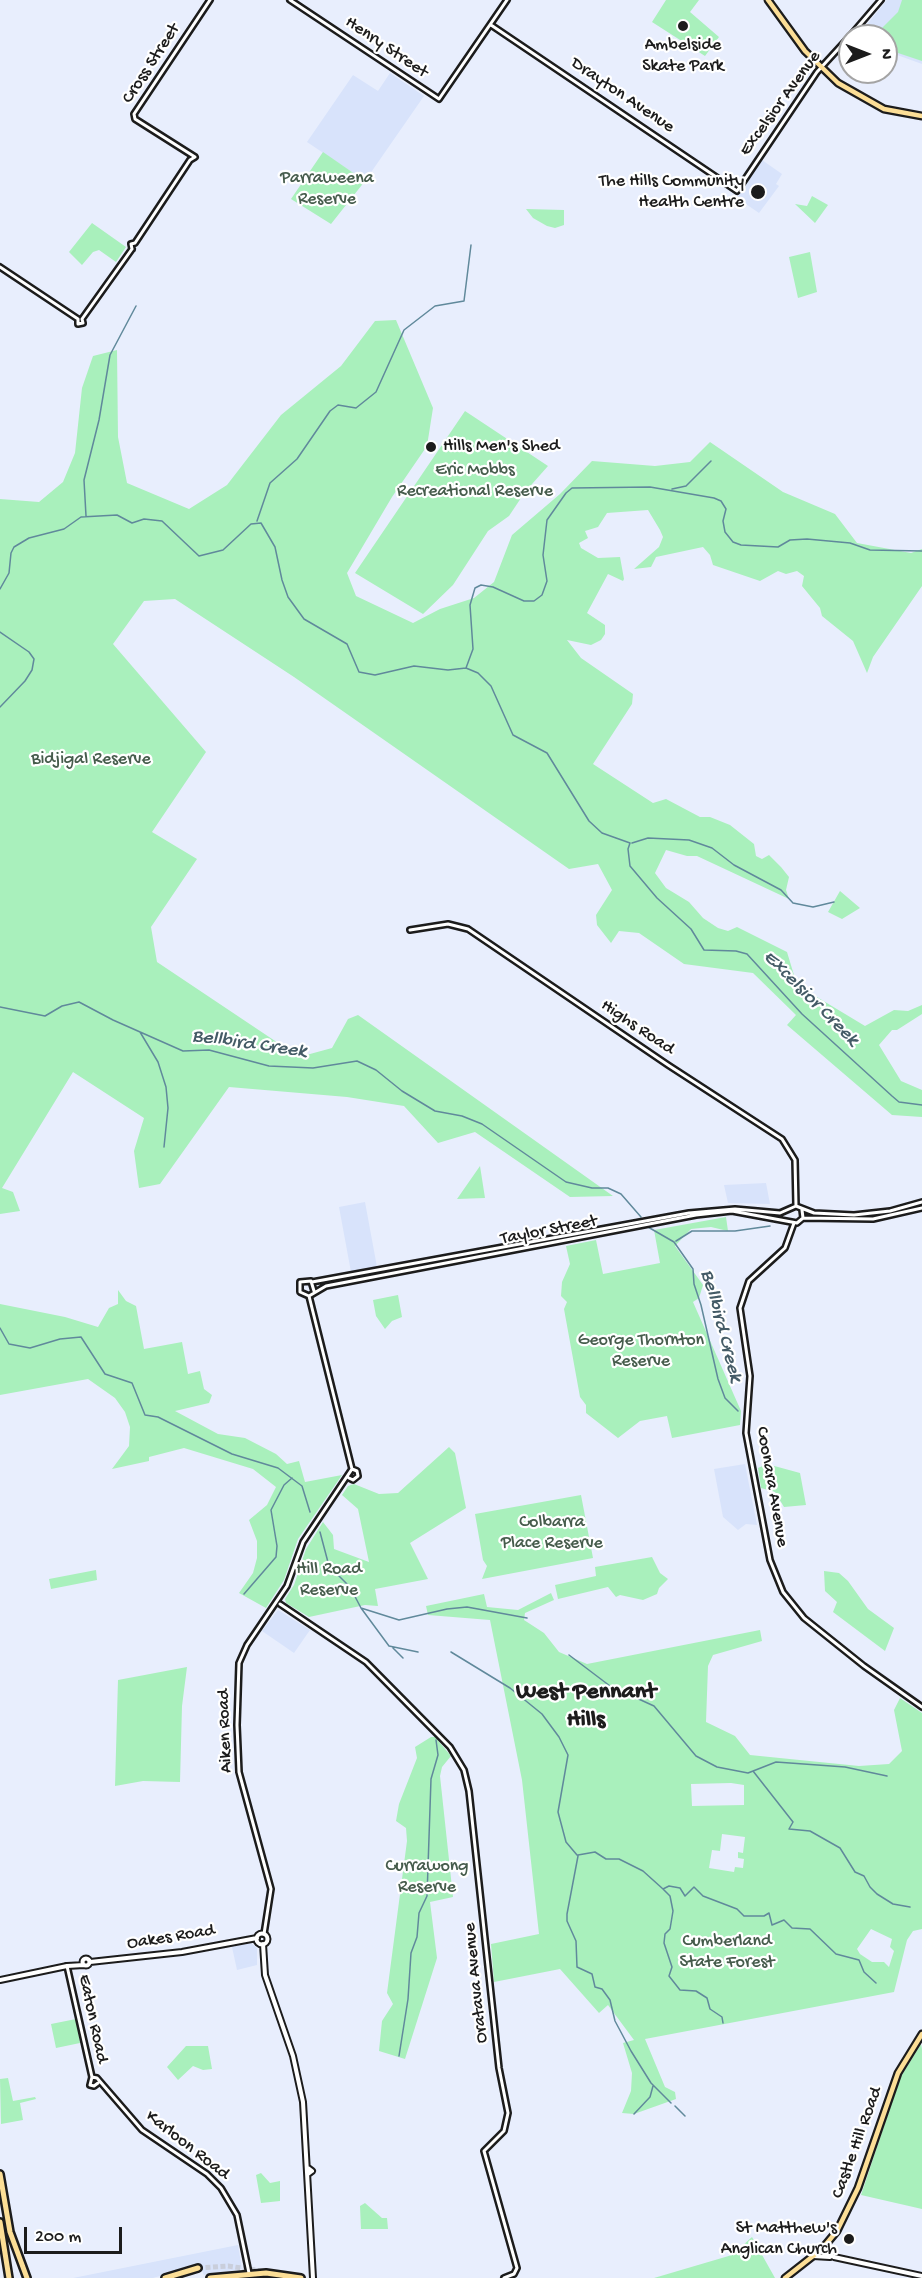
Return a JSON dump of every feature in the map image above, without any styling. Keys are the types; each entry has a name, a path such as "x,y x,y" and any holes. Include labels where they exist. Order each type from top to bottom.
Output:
{"highway":[{"path":"0,2174 10,2232 27,2278"},
{"path":"0,2222 9,2278"},
{"path":"165,2278 198,2268"},
{"path":"210,2278 273,2273 301,2278"}],"main road":[{"path":"768,0 821,68 843,87 862,99 894,111 922,116"},
{"path":"264,1934 268,1939 263,1944 265,1975 299,2078 308,2168 312,2170 308,2174 308,2226 313,2278"},
{"name":"Oakes Road","path":"69,1965 83,1963 88,1965 90,1962 174,1953 257,1938 264,1934"},
{"path":"257,1938 258,1943 263,1944"},
{"path":"0,1980 69,1965"},
{"name":"Castle Hill Road","path":"785,2278 822,2249 837,2230 849,2207 898,2073 922,2034"},
{"path":"822,2249 834,2257"},
{"path":"813,2256 834,2257 922,2276"}],"street":[{"name":"Cross Street","path":"0,267 80,319 132,249 130,245 135,243 189,157 135,119 134,114 210,0"},
{"name":"Henry Street","path":"290,0 437,99 443,97 491,25"},
{"path":"491,25 507,0"},
{"name":"Excelsior Avenue","path":"860,24 881,0"},
{"name":"Drayton Avenue","path":"491,25 737,191"},
{"name":"Excelsior Avenue","path":"737,191 821,68 838,49"},
{"name":"Highs Road","path":"410,930 443,924 468,929 668,1065 782,1138 795,1160 796,1206"},
{"path":"922,1202 870,1214 823,1214 802,1210 796,1206 789,1209 787,1215 792,1222 803,1218 873,1219 922,1208"},
{"name":"Taylor Street","path":"312,1282 689,1213 735,1209 780,1213 789,1209"},
{"path":"802,1210 803,1218"},
{"name":"Taylor Street","path":"314,1291 334,1285 696,1215 732,1211 792,1222"},
{"name":"Coonara Avenue","path":"792,1222 785,1248 749,1281 740,1308 750,1376 746,1433 770,1560 783,1592 804,1618 864,1666 922,1707"},
{"path":"303,1280 312,1282 314,1291 309,1296 301,1294 298,1287 303,1280"},
{"path":"309,1296 352,1469 357,1471 358,1476 353,1480 349,1478"},
{"path":"275,1604 280,1604 278,1599 287,1586 303,1542 349,1478 348,1472 352,1469"},
{"name":"Aiken Road","path":"264,1934 271,1902 271,1885 240,1779 237,1685 244,1650 275,1604 275,1600 278,1599"},
{"name":"Oratava Avenue","path":"280,1604 366,1662 450,1747 464,1770 469,1791 498,2062 508,2116 504,2132 484,2151 517,2268 514,2274 504,2278"},
{"name":"Eaton Road","path":"69,1965 92,2077"},
{"path":"92,2077 96,2077 98,2083 94,2086 90,2085 92,2077"},
{"name":"Karloon Road","path":"98,2083 142,2130 207,2174 221,2188 234,2209 250,2276"}],"shaded area":[{"path":"887,0 922,0 922,64 898,55 898,24 867,24"},
{"path":"390,73 424,96 365,181 307,142 353,75 378,91"},
{"name":"The Hills Community Health Centre","path":"762,160 782,174 776,184 779,186 759,213 737,198"},
{"path":"766,1183 770,1204 728,1203 724,1185"},
{"path":"365,1202 377,1267 351,1272 339,1207"},
{"path":"745,1464 757,1525 746,1524 738,1530 723,1517 714,1469"},
{"path":"278,1610 310,1630 294,1653 262,1631"},
{"path":"251,1943 257,1948 257,1965 237,1970 232,1947"},
{"path":"238,2245 242,2269 204,2275 199,2265 153,2278 73,2278"}],"green space":[{"path":"666,0 699,0 690,12 719,37 705,56 652,22"},
{"path":"902,0 922,0 922,61 898,53 898,24 886,24 898,12"},
{"name":"Parraweena Reserve","path":"323,152 365,181 331,224 291,199"},
{"path":"812,196 828,205 815,223 795,204 807,206"},
{"path":"526,209 564,210 564,225 555,228 547,226 533,218"},
{"path":"92,223 126,247 116,262 99,250 93,252 82,265 69,252"},
{"path":"810,252 817,292 798,298 789,257"},
{"name":"Bidjigal Reserve","path":"396,320 433,408 427,446 392,497 347,573 356,596 413,623 440,609 474,598 494,582 512,535 560,494 592,461 655,466 690,462 710,442 783,492 835,514 857,543 911,553 922,549 922,586 873,657 867,673 853,641 822,616 820,608 802,586 804,576 797,571 786,574 778,571 760,581 713,565 710,555 703,547 656,557 651,567 634,569 659,547 663,537 660,530 648,510 607,513 598,527 585,531 588,538 579,543 581,548 598,558 620,557 624,579 623,581 608,574 587,613 605,625 605,634 601,640 591,645 567,640 581,658 633,694 632,704 593,764 653,803 666,799 700,817 710,817 730,825 754,844 756,856 762,859 769,855 789,877 786,890 789,899 697,856 687,856 666,850 655,873 666,888 689,902 703,918 718,928 728,931 737,927 787,952 797,985 865,1026 894,1010 908,1011 922,1005 922,1014 897,1030 892,1030 879,1045 901,1081 922,1090 922,1117 892,1115 787,1025 796,1015 753,973 684,964 639,933 619,931 611,943 597,925 596,915 612,890 598,864 569,869 294,677 175,599 144,601 113,644 206,752 152,832 197,859 151,927 157,962 299,1057 332,1048 348,1019 358,1015 613,1196 570,1197 475,1132 438,1143 404,1106 347,1097 229,1087 160,1184 139,1188 134,1151 144,1118 73,1072 2,1188 13,1192 20,1211 0,1214 0,499 39,502 63,482 75,453 82,388 93,356 117,350 118,437 127,483 189,509 227,485 281,415 341,366 375,321"},
{"name":"Eric Mobbs Recreational Reserve","path":"465,411 548,466 525,492 509,516 488,531 453,585 423,614 355,573"},
{"path":"840,891 860,908 842,919 828,912"},
{"path":"480,1166 485,1198 457,1199"},
{"name":"George Thornton Reserve","path":"726,1217 728,1231 711,1227 691,1229 675,1246 703,1285 699,1298 693,1302 741,1411 740,1425 672,1438 667,1416 640,1421 618,1438 586,1413 586,1405 580,1397 564,1309 567,1302 561,1296 562,1282 570,1264 566,1246 596,1240 603,1274 660,1263 654,1230"},
{"path":"118,1290 126,1301 136,1306 144,1349 182,1342 188,1374 200,1371 204,1389 212,1395 209,1403 175,1411 218,1434 245,1438 276,1454 287,1464 299,1461 305,1482 342,1475 298,1539 284,1580 266,1608 239,1593 253,1573 257,1558 257,1541 249,1520 267,1505 276,1487 253,1469 184,1448 149,1457 149,1461 112,1469 129,1446 130,1427 125,1412 115,1398 88,1379 0,1395 0,1304 65,1317 98,1327 109,1308 118,1304"},
{"path":"398,1295 402,1317 392,1321 385,1329 376,1316 373,1300"},
{"name":"Hill Road Reserve","path":"449,1447 455,1453 466,1508 410,1543 428,1579 375,1589 378,1606 365,1605 309,1617 286,1603 285,1599 294,1585 306,1549 323,1522 333,1535 334,1549 369,1562 358,1509 342,1495 348,1486 354,1484 379,1494 398,1493"},
{"path":"767,1464 800,1473 806,1505 784,1507 775,1492 761,1488 758,1468"},
{"name":"Colbarra Place Reserve","path":"581,1495 593,1558 482,1579 487,1566 483,1560 475,1514"},
{"path":"652,1557 660,1573 668,1579 659,1588 657,1594 643,1600 620,1595 616,1597 608,1587 558,1599 555,1585 596,1576 595,1567"},
{"path":"96,1570 97,1580 51,1589 49,1579"},
{"path":"824,1571 839,1573 848,1581 868,1609 894,1628 885,1651 833,1612 837,1602 825,1591"},
{"name":"Cumberland State Forest","path":"551,1593 554,1600 525,1613 524,1620 544,1633 559,1652 587,1664 760,1630 762,1641 713,1655 708,1666 706,1722 735,1736 750,1755 859,1766 889,1764 902,1751 894,1710 900,1698 922,1713 922,1929 913,1931 907,1940 894,1992 645,2039 665,2087 675,2092 676,2099 634,2114 622,2113 631,2091 632,2073 623,2043 634,2040 608,2005 599,2013 560,1969 494,1982 491,1944 539,1934 522,1780 490,1620 428,1615 426,1606 484,1594 487,1607 518,1610","holes":["691,1784 744,1785 744,1805 692,1806","722,1834 745,1837 743,1853 738,1852 738,1858 744,1859 743,1868 735,1867 734,1872 709,1868 712,1850 720,1851","871,1929 892,1939 890,1947 894,1951 889,1967 884,1962 872,1962 860,1954 857,1949"]},
{"path":"187,1667 182,1706 180,1782 143,1781 115,1786 118,1680"},
{"name":"Currawong Reserve","path":"435,1737 451,1756 442,1767 440,1776 453,1897 430,1902 437,1958 405,2059 379,2051 382,2021 393,2004 387,1993 407,1841 406,1828 396,1821 399,1804 417,1758 415,1747"},
{"path":"76,2019 80,2043 56,2048 51,2024"},
{"path":"921,2044 922,2209 861,2195 900,2078"},
{"path":"186,2046 208,2046 212,2069 203,2070 193,2066 178,2080 167,2067"},
{"path":"8,2078 13,2101 35,2097 36,2099 20,2103 23,2120 1,2124 0,2079"},
{"path":"261,2173 270,2183 280,2181 280,2201 261,2203 256,2175"},
{"path":"365,2203 382,2218 387,2218 388,2229 361,2229 360,2206"},
{"path":"752,2237 775,2278 654,2278 732,2255"}],"waterway":[{"path":"257,521 270,483 297,459 330,411 338,405 356,408 376,392 404,330 435,306 464,301 471,245"},
{"path":"86,516 84,480 99,420 110,355 136,306"},
{"path":"672,489 686,486 711,461"},
{"path":"466,668 473,649 470,605 475,588 481,585 493,587 524,601 534,601 542,595 547,581 543,555 547,520 572,488 650,487 714,498 721,501 726,509 723,521 725,532 733,542 741,545 778,547 790,540 807,539 850,543 870,550 922,551"},
{"name":"Excelsior Creek","path":"0,589 9,573 11,553 14,547 29,538 64,529 81,517 117,515 132,523 144,519 162,521 199,556 223,550 251,524 261,523 275,547 288,597 304,619 347,644 359,672 375,675 414,666 448,670 466,668 478,673 491,686 513,735 547,753 589,821 602,833 630,843 628,849 630,866 657,898 691,929 704,950 736,951 747,954 802,1014 892,1096 899,1102 922,1105"},
{"path":"0,632 29,652 34,659 32,670 25,681 0,707"},
{"path":"632,843 648,838 689,840 712,848 734,865 781,890 793,903 813,907 834,902"},
{"name":"Bellbird Creek","path":"0,1007 45,1016 62,1006 79,1002 183,1051 209,1050 269,1066 313,1068 357,1061 376,1070 402,1091 435,1111 462,1116 482,1124 566,1182 592,1188 608,1188 621,1194 641,1217"},
{"path":"140,1032 158,1062 166,1087 168,1108 164,1147"},
{"path":"676,1241 692,1231 735,1231 770,1226"},
{"name":"Bellbird Creek","path":"648,1227 674,1242 693,1269 694,1284 718,1379 725,1398 738,1411"},
{"path":"0,1328 9,1344 30,1348 60,1339 81,1337 105,1374 132,1383 145,1415 158,1417 232,1454 278,1468 302,1486 310,1512"},
{"path":"244,1594 276,1557 277,1546 271,1510 284,1485 292,1478"},
{"path":"320,1532 329,1566 350,1587 361,1608 389,1646 418,1652"},
{"path":"361,1608 399,1620 467,1607 527,1618"},
{"path":"393,1648 403,1658"},
{"path":"451,1652 510,1688 542,1714 559,1737 568,1755 558,1812 566,1842 577,1855"},
{"path":"569,1655 610,1686 654,1706 696,1756 717,1767 748,1773 776,1762 845,1767 887,1776"},
{"path":"399,2056 408,1999 411,1953 417,1937 419,1913 427,1896 431,1779 438,1755 436,1740"},
{"path":"753,1771 793,1822 789,1829 810,1831 840,1848 855,1872 864,1876 877,1894 893,1904 910,1907"},
{"path":"578,1855 595,1852 606,1859 619,1859 643,1871 663,1889 669,1886 680,1888 685,1896 694,1887 703,1896 737,1909 744,1916 764,1916 769,1913 772,1925 784,1920 792,1928 810,1929 836,1954 859,1960 864,1972 876,1983"},
{"path":"578,1856 567,1914 567,1921 576,1941 577,1967 592,1974 595,1987 602,1989 610,2000 615,2021 631,2051 651,2083 671,2103"},
{"path":"663,1889 670,1896 673,1911 670,1929 665,1934 664,1943 672,1967 669,1976 680,1990 696,1991 707,1998 710,2009 722,2017 723,2023"},
{"path":"634,2114 650,2097 653,2086"},
{"path":"675,2106 685,2116"}],"tunnel":[{"path":"198,2268 228,2266 268,2272"}],"place":[{"name":"Ambelside Skate Park","path":"683,26"},
{"name":"The Hills Community Health Centre","path":"758,192"},
{"name":"Hills Men's Shed","path":"431,447"},
{"name":"St Matthew's Anglican Church","path":"849,2239"}],"district":[{"name":"West Pennant Hills","path":"586,1707"}]}
